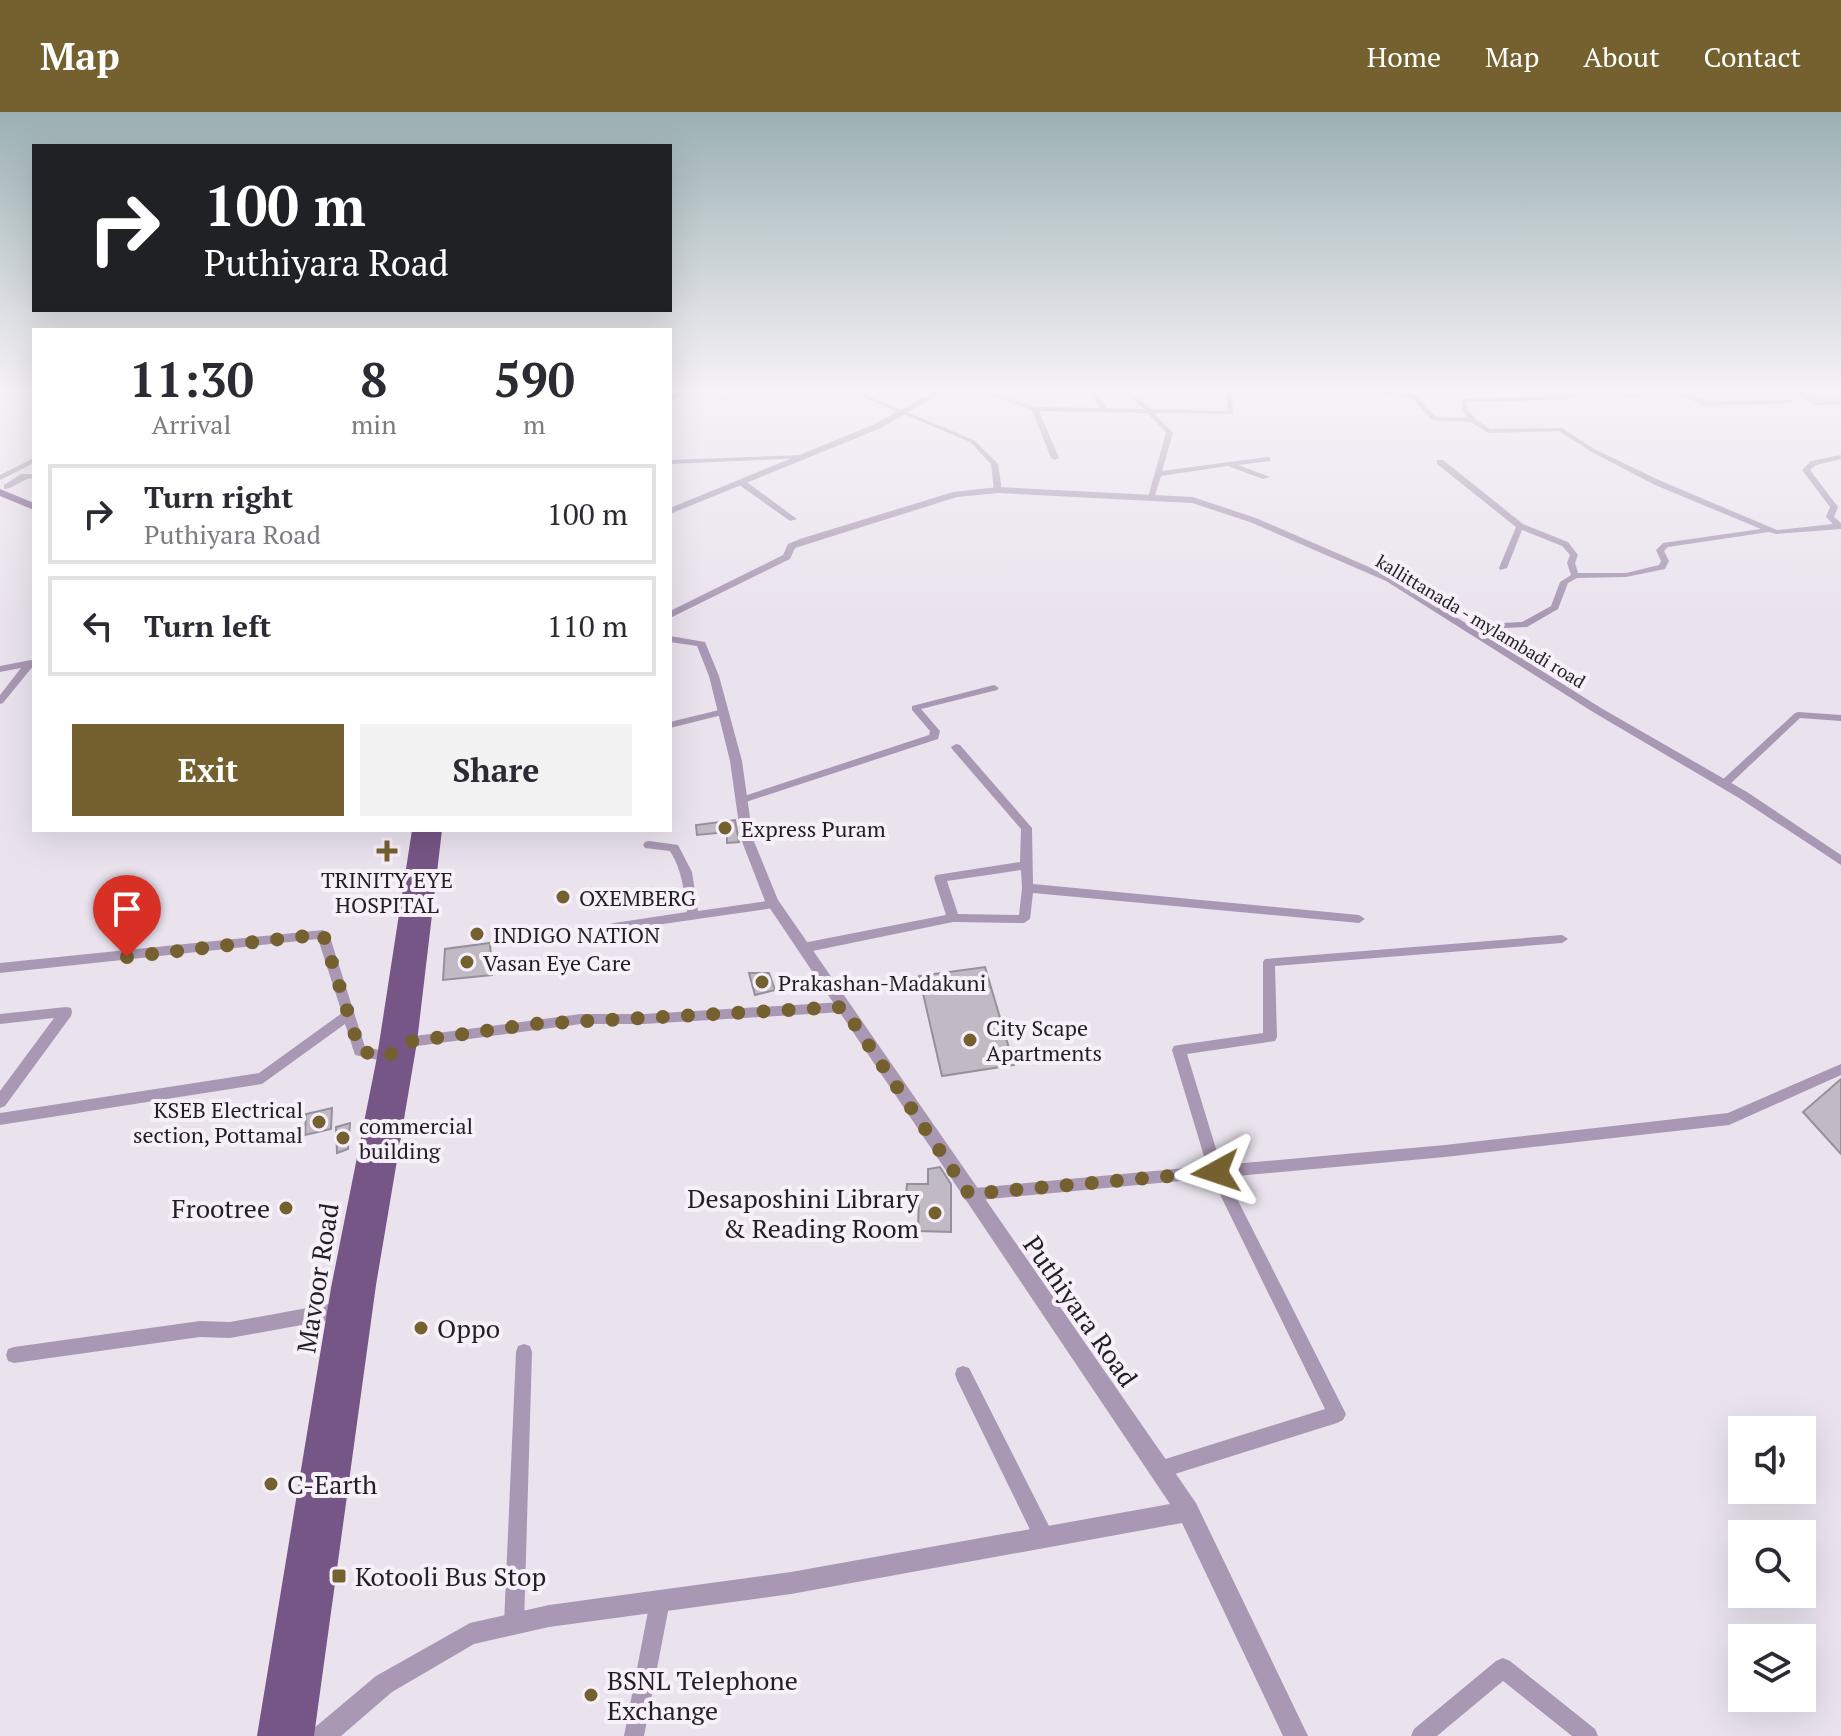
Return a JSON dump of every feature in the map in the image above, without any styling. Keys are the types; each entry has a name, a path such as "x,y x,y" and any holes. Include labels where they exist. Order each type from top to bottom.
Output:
{"main road":[{"path":"2,486 32,496"},
{"path":"2,486 32,506"},
{"name":"Mavoor Road","path":"272,1736 340,1310 387,1057 420,832"},
{"name":"Mavoor Road","path":"299,1736 364,1285 407,1042 434,832"}],"street":[{"path":"2,486 27,466"},
{"path":"672,510 781,466"},
{"path":"994,466 998,490"},
{"path":"1151,495 1160,466"},
{"path":"1158,474 1215,466"},
{"path":"1233,466 1266,477"},
{"path":"1445,466 1520,526 1565,544 1574,555 1571,563 1575,576"},
{"path":"1624,466 1771,530"},
{"path":"1811,466 1806,470 1834,507 1830,517 1841,526"},
{"path":"2,486 24,476 32,476"},
{"path":"741,482 793,519"},
{"name":"kallittanada - mylambadi road","path":"672,614 787,557 791,546 907,511 939,497 998,490 1151,495 1193,500 1253,520 1389,579 1724,784 1841,861"},
{"path":"1503,568 1520,526"},
{"path":"1466,628 1524,625 1555,607 1564,582 1575,576 1626,575 1662,567 1665,561 1660,550 1666,545 1771,530 1841,526"},
{"name":"Puthiyara Road","path":"672,639 701,644 723,712 747,839 774,904 1188,1511 1296,1736"},
{"path":"0,669 31,663"},
{"path":"0,701 31,663"},
{"path":"742,800 934,737 935,731 915,708 994,688"},
{"path":"672,725 723,712"},
{"path":"1724,784 1798,715 1841,718"},
{"path":"803,948 953,918 1024,919 1028,888 1027,828 956,747"},
{"path":"649,845 674,848 680,856 687,872 693,917"},
{"path":"953,918 940,878 1026,865"},
{"path":"1028,888 1359,919"},
{"path":"614,927 774,904"},
{"path":"0,968 323,934 360,1051 387,1057 407,1042 581,1019 644,1019 843,1007"},
{"path":"1159,1470 1337,1414 1216,1172 1179,1050 1270,1037 1269,962 1562,939"},
{"path":"0,1019 66,1012 0,1102"},
{"path":"0,1119 262,1078 347,1016"},
{"path":"969,1194 1729,1119 1841,1069"},
{"path":"14,1355 200,1329 230,1330 340,1310"},
{"path":"514,1624 524,1352"},
{"path":"963,1374 1044,1537"},
{"path":"322,1736 384,1684 470,1634 514,1624 791,1583 1188,1511"},
{"path":"634,1736 660,1601"},
{"path":"1421,1736 1503,1668 1588,1736"}],"building":[{"name":"Express Puram","path":"735,820 739,842 727,843 727,832 697,835 696,825"},
{"name":"Vasan Eye Care","path":"490,943 492,975 443,980 445,949"},
{"name":"City Scape Apartments","path":"985,967 1014,1065 942,1076 919,976"},
{"name":"Prakashan-Madakuni","path":"749,973 769,973 775,990 755,995"},
{"path":"1841,1079 1841,1154 1803,1112"},
{"name":"KSEB Electrical section, Pottamal","path":"332,1108 331,1129 305,1135 306,1114"},
{"name":"commercial building","path":"350,1123 348,1149 337,1153 336,1127"},
{"name":"Desaposhini Library & Reading Room","path":"940,1167 951,1184 951,1232 918,1231 919,1196 906,1196 907,1184 928,1184 928,1169"}],"place":[{"name":"Express Puram","path":"725,828"},
{"name":"TRINITY EYE HOSPITAL","path":"387,851"},
{"name":"OXEMBERG","path":"563,897"},
{"name":"INDIGO NATION","path":"477,934"},
{"name":"Vasan Eye Care","path":"467,962"},
{"name":"Prakashan-Madakuni","path":"762,982"},
{"name":"City Scape Apartments","path":"970,1040"},
{"name":"KSEB Electrical section, Pottamal","path":"319,1122"},
{"name":"commercial building","path":"343,1138"},
{"name":"Frootree","path":"286,1208"},
{"name":"Desaposhini Library & Reading Room","path":"935,1213"},
{"name":"Oppo","path":"421,1328"},
{"name":"C-Earth","path":"271,1484"},
{"name":"Kotooli Bus Stop","path":"339,1576"},
{"name":"BSNL Telephone Exchange","path":"591,1695"}],"route":[{"path":"127,957 323,934 360,1051 387,1057 407,1042 534,1024 581,1019 644,1019 843,1007 969,1194 1216,1172"}]}
